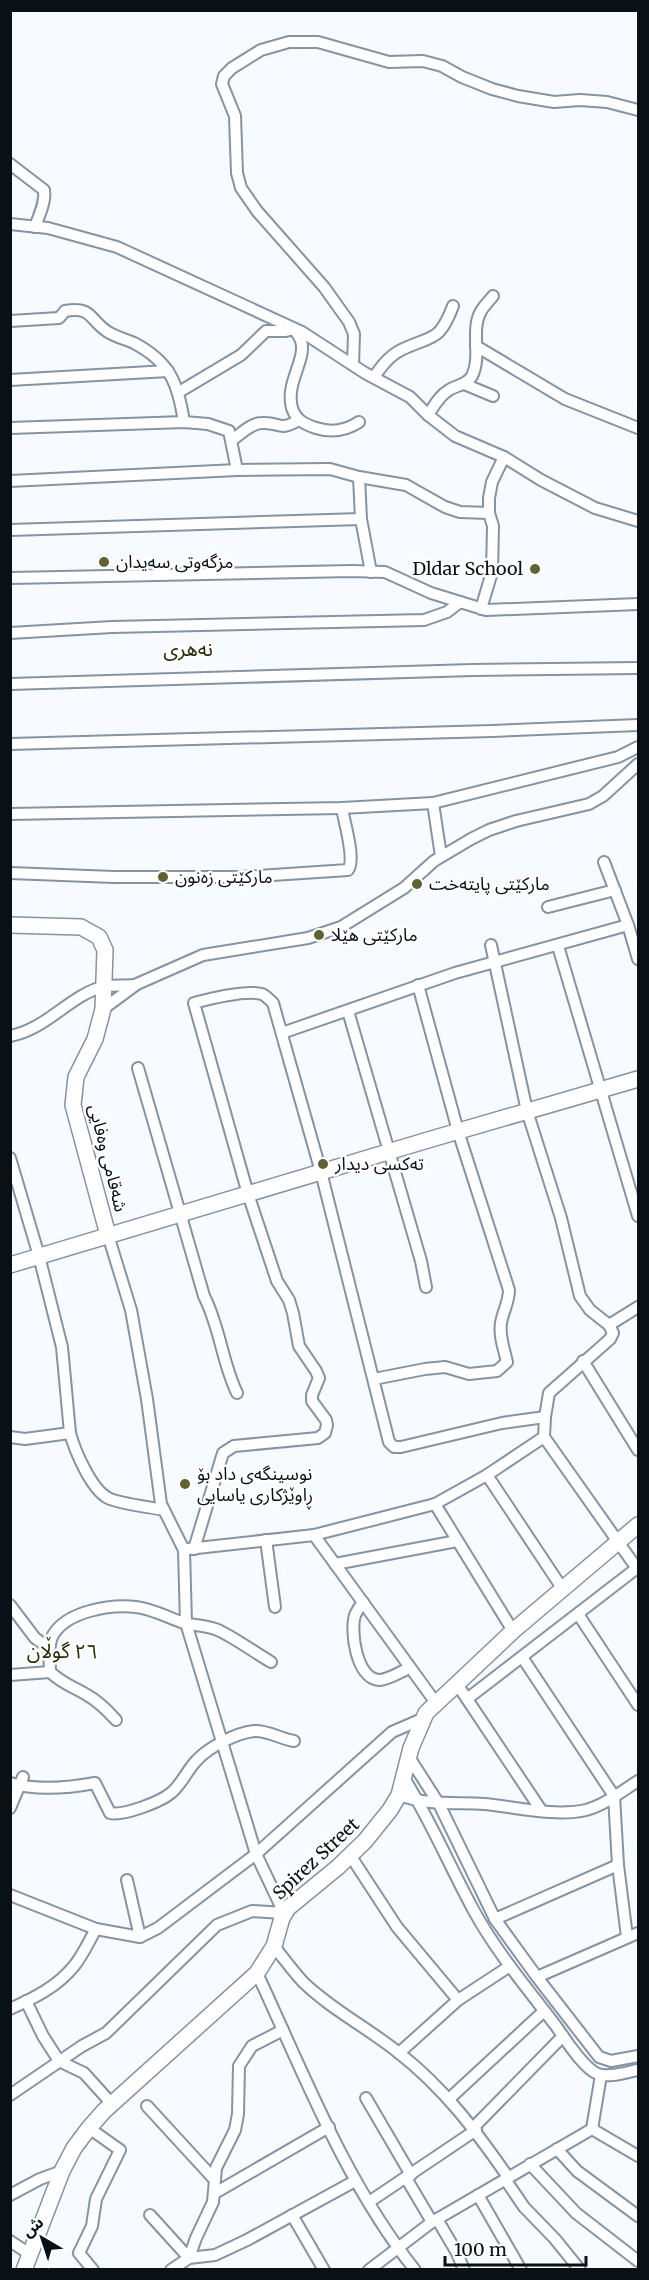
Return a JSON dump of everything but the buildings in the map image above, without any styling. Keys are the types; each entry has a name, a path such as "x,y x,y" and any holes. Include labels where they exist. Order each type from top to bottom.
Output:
{"street":[{"path":"353,365 354,334 349,322 324,287 257,211 241,188 237,173 235,116 222,84 224,76 232,68 261,50 289,42 318,42 389,62 423,61 442,66 492,89 518,96 554,102 580,100 607,102 639,110"},
{"path":"10,164 44,190 43,204 35,227"},
{"path":"10,224 48,228 117,247 294,329 410,398 455,435 504,457 595,508 639,521"},
{"path":"428,415 440,398 451,389 464,384 471,377 476,364 476,332 480,312 493,297"},
{"path":"374,377 394,354 435,336 447,322 453,306"},
{"path":"10,321 59,318 65,311 84,310 91,314 106,331 145,349 168,371 179,392 183,422"},
{"path":"179,392 242,355 266,331 294,329"},
{"path":"294,329 302,342 290,387 290,401 294,415 303,424 336,431 348,429 359,422"},
{"path":"476,346 565,399 639,428"},
{"path":"10,380 168,371"},
{"path":"464,384 493,396"},
{"path":"232,440 261,422 280,427 288,426 299,420"},
{"path":"10,428 183,422 208,424 229,431 237,470"},
{"path":"481,609 492,572 493,526 489,513 492,482 504,457"},
{"path":"10,481 237,470 330,469 359,477 406,485 445,507 460,512 489,513"},
{"path":"359,477 361,519 371,572"},
{"path":"10,530 361,519"},
{"path":"10,578 385,572 431,593 481,609 639,604"},
{"path":"10,633 112,627 424,620 447,612 460,602"},
{"path":"10,684 473,670 639,668"},
{"path":"10,744 480,732 639,724"},
{"path":"10,814 342,808 432,803 618,757 639,747"},
{"path":"103,1009 137,984 203,955 308,938 333,930 404,888 422,870 441,856 489,830 549,812 589,804 603,796 639,764"},
{"path":"432,803 441,856"},
{"path":"10,873 114,877 241,877 348,870 351,865 351,855 342,808"},
{"path":"604,862 639,959"},
{"path":"548,907 615,890"},
{"name":"شەقامی وەفایی","path":"10,925 75,926 94,933 105,950 106,986 103,1009 95,1039 76,1077 73,1105 108,1235"},
{"path":"282,1033 418,985 628,925"},
{"path":"467,1699 638,1569 544,1437 544,1417 549,1393 610,1339 613,1333 609,1325 590,1310 580,1296 561,1218 527,1111 491,945"},
{"path":"558,946 639,1216"},
{"path":"10,1036 37,1027 78,999 106,986 137,984"},
{"path":"374,1379 425,1368 445,1367 470,1374 497,1371 507,1362 501,1341 501,1323 509,1299 509,1290 458,1131 418,985"},
{"path":"10,2095 59,2061 106,2033 217,1925 252,1911 284,1913 256,1854 186,1623 189,1549 223,1453 234,1446 318,1438 325,1433 327,1425 326,1420 312,1401 319,1378 298,1346 293,1312 289,1300 277,1281 248,1194 194,1003 218,997 263,994 273,1003 321,1172 389,1442 394,1446 424,1443 502,1423 544,1417"},
{"path":"348,1011 421,1261 426,1287"},
{"path":"138,1068 204,1296 212,1312 228,1373 237,1394"},
{"path":"10,1265 389,1151 639,1079"},
{"path":"10,1158 39,1256 62,1347 70,1433 80,1460 98,1490 108,1498 164,1510"},
{"path":"108,1235 131,1310 147,1399 161,1504 189,1549"},
{"path":"609,1325 639,1307"},
{"path":"583,1361 639,1450"},
{"path":"10,1437 25,1439 70,1433"},
{"path":"189,1549 314,1535 435,1504 487,1475 544,1437"},
{"path":"487,1475 562,1588"},
{"path":"435,1504 513,1631"},
{"name":"Spirez Street","path":"24,2270 62,2171 74,2148 112,2104 257,1973 274,1946 284,1913 292,1903 350,1855 378,1826 399,1795 422,1719 513,1631 618,1540 639,1525"},
{"path":"314,1535 436,1703"},
{"path":"266,1540 275,1607"},
{"path":"335,1564 457,1541"},
{"path":"363,1602 355,1615 354,1650 364,1669 381,1680 410,1668"},
{"path":"10,1605 35,1638 49,1648"},
{"path":"116,1720 104,1707 61,1683 50,1672 49,1648 52,1636 62,1624 95,1610 124,1606 139,1607 186,1623 207,1626 219,1630 271,1662"},
{"path":"578,1614 639,1705"},
{"path":"522,1657 614,1796 618,1865 627,1937"},
{"path":"10,1675 50,1672"},
{"path":"457,1684 541,1810"},
{"path":"10,1895 96,1929 140,1937 158,1928 256,1854 392,1732 422,1719"},
{"path":"10,1808 18,1782 66,1788 95,1783 111,1813 116,1814 150,1804 170,1794 197,1760 223,1743 254,1731 264,1731 281,1739 294,1741"},
{"path":"409,1757 439,1804 495,1919 537,1977 599,2057 611,2061 639,2056"},
{"path":"404,1778 474,1912 510,1966 563,2036 592,2071 601,2074 639,2070"},
{"path":"399,1795 418,1802 439,1804 485,1804 541,1810 586,1810 639,1781"},
{"path":"350,1855 397,1927 458,2000"},
{"path":"495,1919 618,1865"},
{"path":"127,1880 140,1937"},
{"path":"10,2009 48,1990 68,1972 75,1965 96,1929"},
{"path":"537,1977 627,1937 639,1934"},
{"path":"274,1946 303,1981 326,2001 399,2053 449,2099 475,2129 524,2207 555,2239 580,2270"},
{"path":"399,2053 458,2000 510,1966"},
{"path":"257,1973 355,2181 415,2270"},
{"path":"26,2001 43,2036 59,2061 84,2073 112,2104"},
{"path":"449,2099 544,2011"},
{"path":"189,2258 213,2202 214,2179 223,2150 234,2130 238,2114 239,2066 252,2046 283,2030"},
{"path":"369,2202 475,2129 563,2036"},
{"path":"592,2129 601,2074"},
{"path":"366,2097 435,2221 458,2253 464,2270"},
{"path":"147,2106 214,2179"},
{"path":"214,2193 329,2127"},
{"path":"89,2128 120,2150 96,2199 92,2226 79,2253 93,2270"},
{"path":"369,2270 435,2221 592,2129"},
{"path":"592,2129 639,2156"},
{"path":"557,2149 577,2171 639,2216"},
{"path":"530,2164 576,2213 639,2261"},
{"path":"10,2195 40,2179 62,2171"},
{"path":"171,2270 189,2258 215,2255 355,2181"},
{"path":"478,2195 521,2270"},
{"path":"150,2215 189,2258"},
{"path":"291,2215 324,2270"},
{"path":"10,2241 31,2255"}],"place":[{"name":"مزگەوتی سەیدان","path":"104,562"},
{"name":"Dldar School","path":"535,569"},
{"name":"مارکێتی زەنون","path":"163,877"},
{"name":"مارکێتی پایتەخت","path":"417,884"},
{"name":"مارکێتی هێلا","path":"319,935"},
{"name":"تەكسی دیدار","path":"323,1164"},
{"name":"نوسینگەی داد بۆ ڕاوێژكاری یاسایی","path":"185,1484"}],"district":[{"name":"نەھری","path":"188,649"},
{"name":"٢٦ گوڵان","path":"62,1651"}]}
